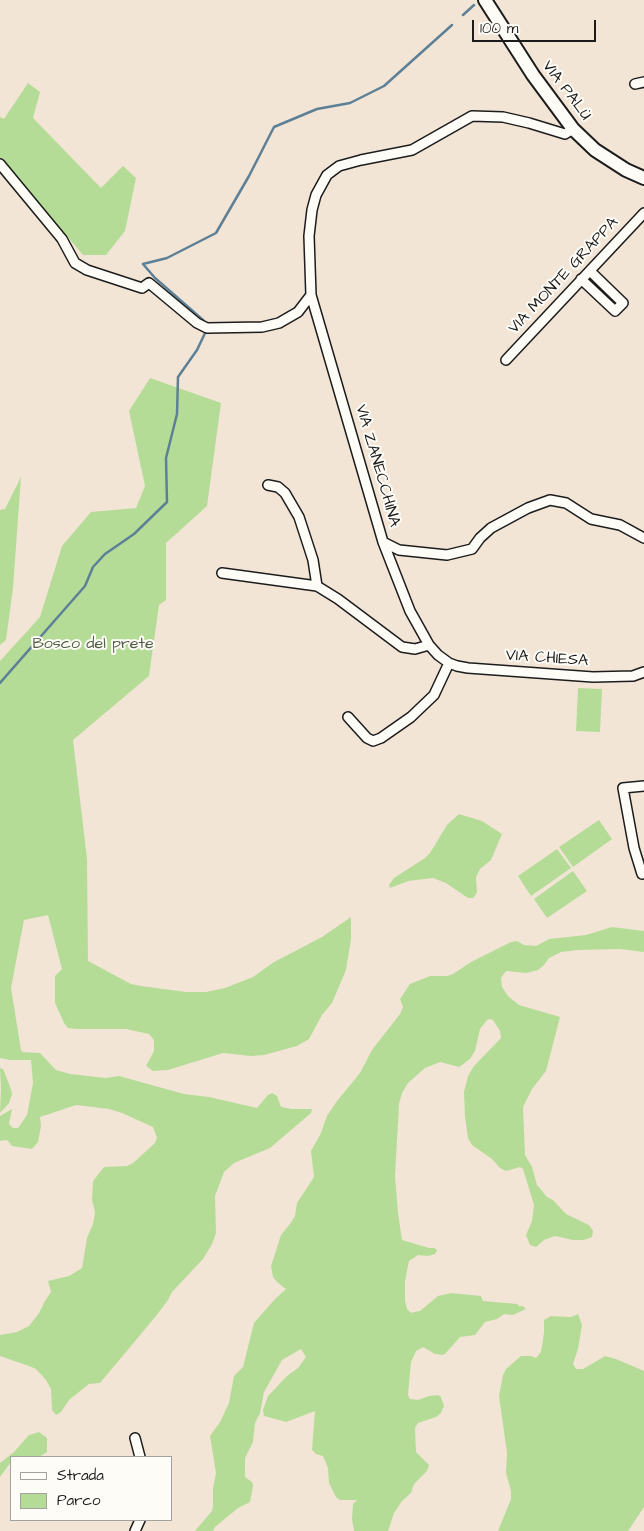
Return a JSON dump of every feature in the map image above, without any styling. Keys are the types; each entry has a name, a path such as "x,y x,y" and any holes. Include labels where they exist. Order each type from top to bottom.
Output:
{"main road":[{"name":"VIA PALÙ","path":"486,0 533,75 573,130 595,150 626,170 644,178"}],"street":[{"name":"VIA ZANECCHINA","path":"573,130 565,134 503,117 472,116 412,150 339,166 327,175 316,195 312,210 309,236 312,295 383,542 399,550 448,555 472,549 491,528 528,508 550,500 566,503 591,519 620,525 644,538"},
{"path":"0,164 62,239 75,263 87,270 142,288 149,283 196,323 207,328 262,327 279,323 298,312 312,295"},
{"name":"VIA MONTE GRAPPA","path":"506,360 644,213"},
{"path":"581,279 616,311 623,303 590,270"},
{"path":"268,485 278,487 285,493 299,517 313,560 317,586"},
{"name":"VIA CHIESA","path":"383,542 410,611 429,645 449,663 468,668 593,677 633,676 644,672"},
{"path":"222,573 317,586 338,599 402,647 415,649 429,645"},
{"path":"348,716 367,738 373,741 382,738 411,716 434,695 449,663"},
{"path":"642,874 634,848 623,788 644,786"},
{"path":"135,1438 140,1456"}],"green space":[{"path":"28,83 40,92 33,118 101,188 123,166 136,178 125,231 106,255 83,255 0,157 0,117 4,119"},
{"name":"Bosco del prete","path":"150,378 221,403 207,506 166,543 166,600 159,605 149,676 73,740 87,859 88,961 131,984 186,992 206,992 225,988 253,977 274,962 322,937 351,917 351,939 346,970 332,1003 322,1015 309,1039 297,1046 264,1055 251,1056 223,1053 168,1070 153,1071 146,1066 154,1051 154,1040 149,1034 126,1029 68,1028 55,1003 55,976 62,969 48,915 24,920 11,988 21,1050 23,1052 40,1053 56,1070 70,1074 106,1078 119,1076 184,1094 209,1097 257,1108 272,1093 277,1096 281,1107 312,1109 311,1113 270,1148 234,1163 224,1172 215,1196 216,1233 203,1259 172,1292 156,1316 100,1383 89,1384 69,1400 61,1412 56,1415 52,1410 51,1389 36,1369 0,1356 0,1335 17,1332 29,1326 51,1292 48,1281 69,1276 82,1268 87,1238 93,1224 95,1212 92,1200 93,1181 104,1167 127,1166 133,1163 155,1143 157,1138 153,1127 122,1113 109,1109 76,1105 40,1117 41,1126 38,1142 32,1149 12,1146 7,1140 0,1141 0,1116 12,1109 9,1124 13,1128 18,1128 27,1115 33,1083 31,1060 0,1058 0,661 40,617 62,546 91,512 136,508 145,486 129,411"},
{"path":"21,477 13,588 6,640 0,645 0,510 5,509"},
{"path":"578,688 602,689 600,732 576,731"},
{"path":"459,814 482,821 502,834 491,860 480,869 476,877 477,892 475,896 468,898 446,883 433,878 408,881 390,888 389,885 394,878 430,853 447,825"},
{"path":"599,820 612,839 573,867 559,847"},
{"path":"557,849 571,868 531,896 518,876"},
{"path":"573,871 587,891 547,918 534,899"},
{"path":"612,927 644,931 644,952 620,949 561,952 549,958 538,970 526,973 506,971 501,978 502,987 508,996 519,1005 560,1017 546,1071 532,1089 523,1107 525,1155 532,1167 537,1185 566,1214 589,1225 593,1231 592,1237 584,1240 573,1240 555,1236 544,1240 536,1247 530,1245 526,1235 532,1221 534,1205 523,1169 520,1167 506,1171 500,1168 492,1159 472,1145 468,1138 464,1092 468,1076 474,1066 501,1038 500,1031 493,1020 487,1020 480,1029 475,1051 470,1059 459,1067 440,1062 425,1068 408,1083 402,1093 399,1104 395,1176 402,1240 435,1248 437,1251 435,1254 428,1256 418,1255 409,1261 405,1281 405,1301 407,1309 411,1313 420,1311 438,1296 451,1293 481,1296 483,1301 517,1304 526,1309 513,1315 504,1314 497,1319 485,1322 475,1335 460,1337 445,1354 435,1354 423,1347 416,1351 411,1362 408,1395 410,1399 418,1400 438,1395 441,1397 444,1406 441,1413 436,1417 418,1423 415,1428 416,1452 429,1465 427,1471 414,1484 411,1493 402,1501 394,1513 388,1531 354,1531 352,1519 353,1504 357,1500 340,1500 336,1497 329,1483 328,1468 323,1456 316,1454 312,1450 315,1411 286,1422 264,1416 263,1410 268,1396 287,1376 298,1368 306,1357 301,1349 282,1360 264,1392 260,1413 255,1423 253,1442 245,1458 245,1477 252,1482 253,1486 250,1502 238,1508 215,1527 213,1531 195,1531 212,1511 213,1506 213,1488 216,1473 210,1436 220,1422 229,1403 234,1376 243,1367 254,1323 286,1289 273,1277 271,1266 281,1235 295,1216 297,1203 314,1177 311,1151 321,1133 327,1116 360,1073 372,1050 400,1014 403,1007 400,999 410,984 430,976 453,974 471,962 511,942 517,941 524,945 536,946 549,939 586,935"},
{"path":"0,1068 3,1069 12,1094 9,1103 0,1113 1,1088"},
{"path":"578,1314 582,1325 573,1364 576,1369 583,1369 605,1356 644,1371 644,1507 628,1531 498,1531 511,1499 511,1491 506,1473 507,1453 499,1396 503,1375 506,1369 521,1356 536,1358 541,1352 544,1320 551,1316 571,1317"},
{"path":"39,1432 47,1438 47,1452 41,1456 10,1456 10,1463 0,1477 0,1463 14,1452 29,1435"}],"waterway":[{"path":"463,15 474,5"},
{"path":"205,323 155,278 143,264 167,258 216,233 249,176 274,127 317,109 350,103 384,86 452,25"},
{"path":"0,683 85,586 93,567 105,554 134,534 167,502 166,458 177,414 178,377 197,350 206,331"}]}
